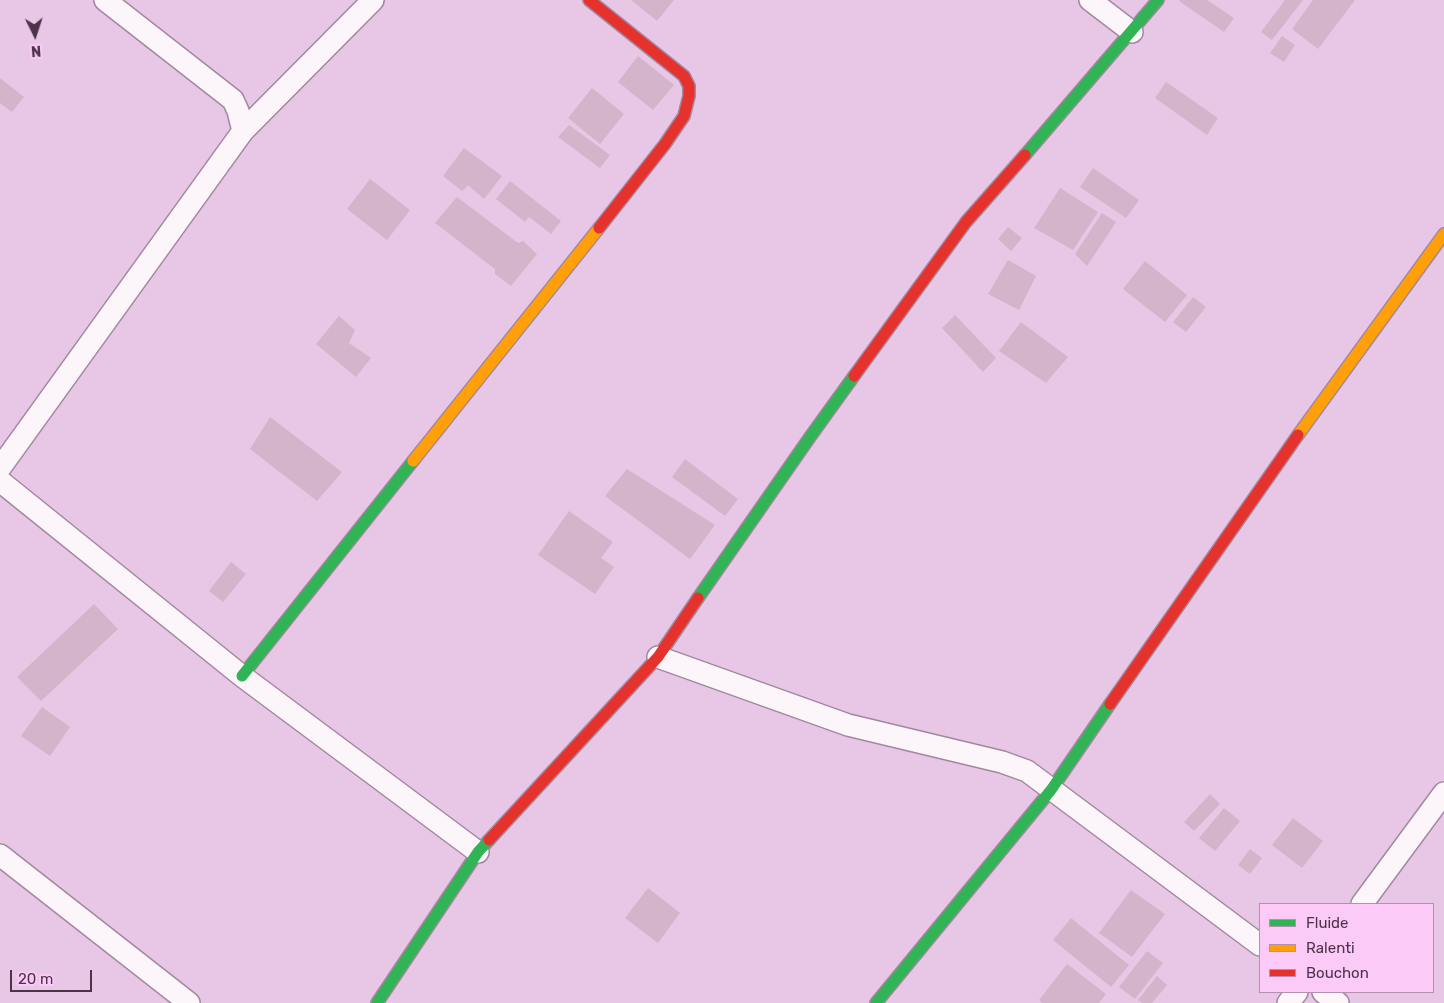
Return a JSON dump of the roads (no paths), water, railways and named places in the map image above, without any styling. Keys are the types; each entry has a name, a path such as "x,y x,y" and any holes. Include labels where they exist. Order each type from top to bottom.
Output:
{"street":[{"path":"106,0 233,100 243,131"},
{"path":"0,468 243,131 373,0"},
{"path":"242,676 664,144 684,116 689,96 689,86 684,76 589,0"},
{"path":"1090,0 1132,32"},
{"path":"377,1003 478,852 658,656 810,437 966,222 1158,0"},
{"path":"876,1003 1051,790 1269,475 1444,234"},
{"path":"0,481 242,676 478,852"},
{"path":"658,656 848,725 1002,762 1027,771 1259,944"},
{"path":"1363,903 1444,792"},
{"path":"0,855 189,1003"},
{"path":"1288,1003 1296,993"},
{"path":"1324,993 1338,1003"}]}
